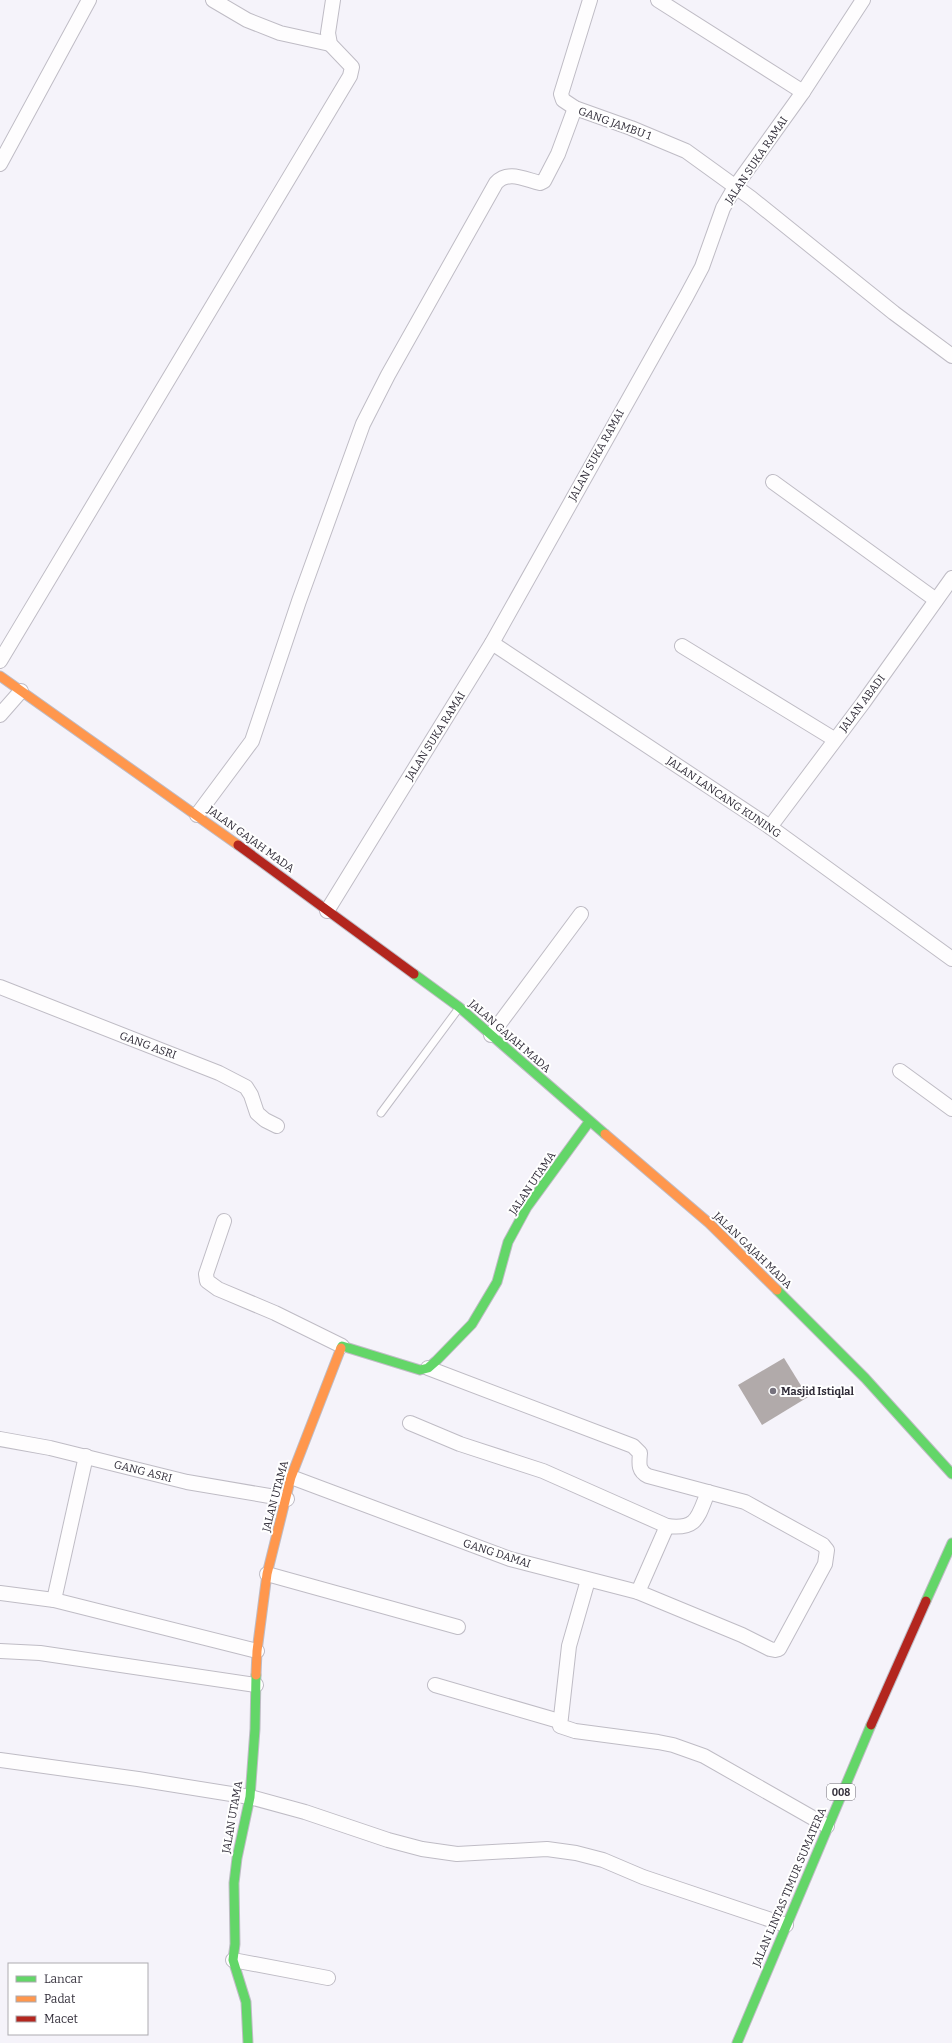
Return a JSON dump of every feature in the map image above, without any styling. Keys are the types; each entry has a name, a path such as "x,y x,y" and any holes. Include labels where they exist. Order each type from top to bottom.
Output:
{"main road":[{"name":"JALAN GAJAH MADA","path":"0,676 197,815 459,1007 590,1122 709,1223 866,1378 952,1474"},
{"name":"JALAN UTAMA","path":"428,1368 448,1350 472,1324 497,1282 508,1242 527,1207 590,1122"},
{"name":"JALAN UTAMA","path":"248,2043 246,2002 233,1960 235,1944 234,1883 237,1858 250,1797 255,1729 257,1651 267,1574 287,1499 290,1477 342,1346"},
{"path":"342,1346 411,1368 420,1370 428,1368"},
{"name":"JALAN LINTAS TIMUR SUMATERA","path":"737,2043 827,1826 952,1543"}],"street":[{"path":"0,164 89,0"},
{"path":"213,0 247,20 280,33 330,44"},
{"path":"0,660 350,76 352,67 330,44 328,35 333,0"},
{"name":"GANG JAMBU 1","path":"590,0 561,94 563,100 575,108 631,128 686,151 735,187 894,313 952,356"},
{"path":"658,0 803,92"},
{"name":"JALAN SUKA RAMAI","path":"327,911 492,643 702,267 723,208 735,187 803,92 863,0"},
{"path":"197,815 252,741 299,601 363,424 388,376 496,183 502,177 510,176 540,183 544,181 558,154 575,108"},
{"path":"773,482 936,600"},
{"name":"JALAN ABADI","path":"770,827 834,739 863,703 952,578"},
{"name":"JALAN LANCANG KUNING","path":"492,643 770,827 952,958"},
{"path":"682,646 834,739"},
{"path":"0,715 21,691"},
{"path":"491,1035 581,914"},
{"name":"GANG ASRI","path":"0,988 219,1072 246,1087 251,1095 257,1112 265,1120 277,1126"},
{"path":"900,1071 952,1109"},
{"path":"224,1221 206,1274 207,1281 218,1289 275,1313 342,1346"},
{"path":"410,1423 460,1444 543,1471 667,1526 681,1528 693,1522 697,1517 708,1492 644,1474 638,1466 640,1453 633,1446 428,1368"},
{"name":"GANG ASRI","path":"0,1439 86,1456 187,1482 287,1499"},
{"path":"54,1600 86,1456"},
{"name":"GANG DAMAI","path":"290,1477 510,1559 638,1592 742,1635 770,1649 779,1649 825,1564 827,1550 823,1545 745,1502 708,1492"},
{"path":"638,1592 667,1526"},
{"path":"267,1574 458,1627"},
{"path":"588,1580 569,1646 559,1721 560,1726 564,1729 673,1745 704,1756 827,1826"},
{"path":"0,1593 54,1600 257,1651"},
{"path":"0,1651 40,1653 256,1685"},
{"path":"435,1685 559,1721"},
{"path":"0,1760 138,1779 250,1797 305,1812 388,1840 422,1849 457,1854 547,1849 576,1853 603,1860 643,1877 786,1925"},
{"path":"233,1960 328,1978"}],"lane":[{"path":"381,1114 459,1007"}],"building":[{"name":"Masjid Istiqlal","path":"784,1358 808,1397 762,1425 738,1385"}],"traffic: fast":[{"path":"414,974 459,1007 605,1134"},
{"path":"341,1348 342,1346 420,1370 428,1368 436,1361 472,1324 497,1282 508,1242 527,1207 589,1122"},
{"path":"777,1290 865,1378 952,1474"},
{"path":"926,1601 952,1543"},
{"path":"248,2043 246,2002 233,1960 235,1944 234,1883 237,1858 250,1797 255,1729 256,1675"},
{"path":"737,2043 871,1725"}],"traffic: slow":[{"path":"0,676 238,845"},
{"path":"605,1134 709,1223 777,1290"},
{"path":"256,1675 257,1651 267,1574 291,1477 341,1348"}],"traffic: jam":[{"path":"238,845 414,974"},
{"path":"871,1725 926,1601"}],"place":[{"name":"Masjid Istiqlal","path":"773,1391"}]}
